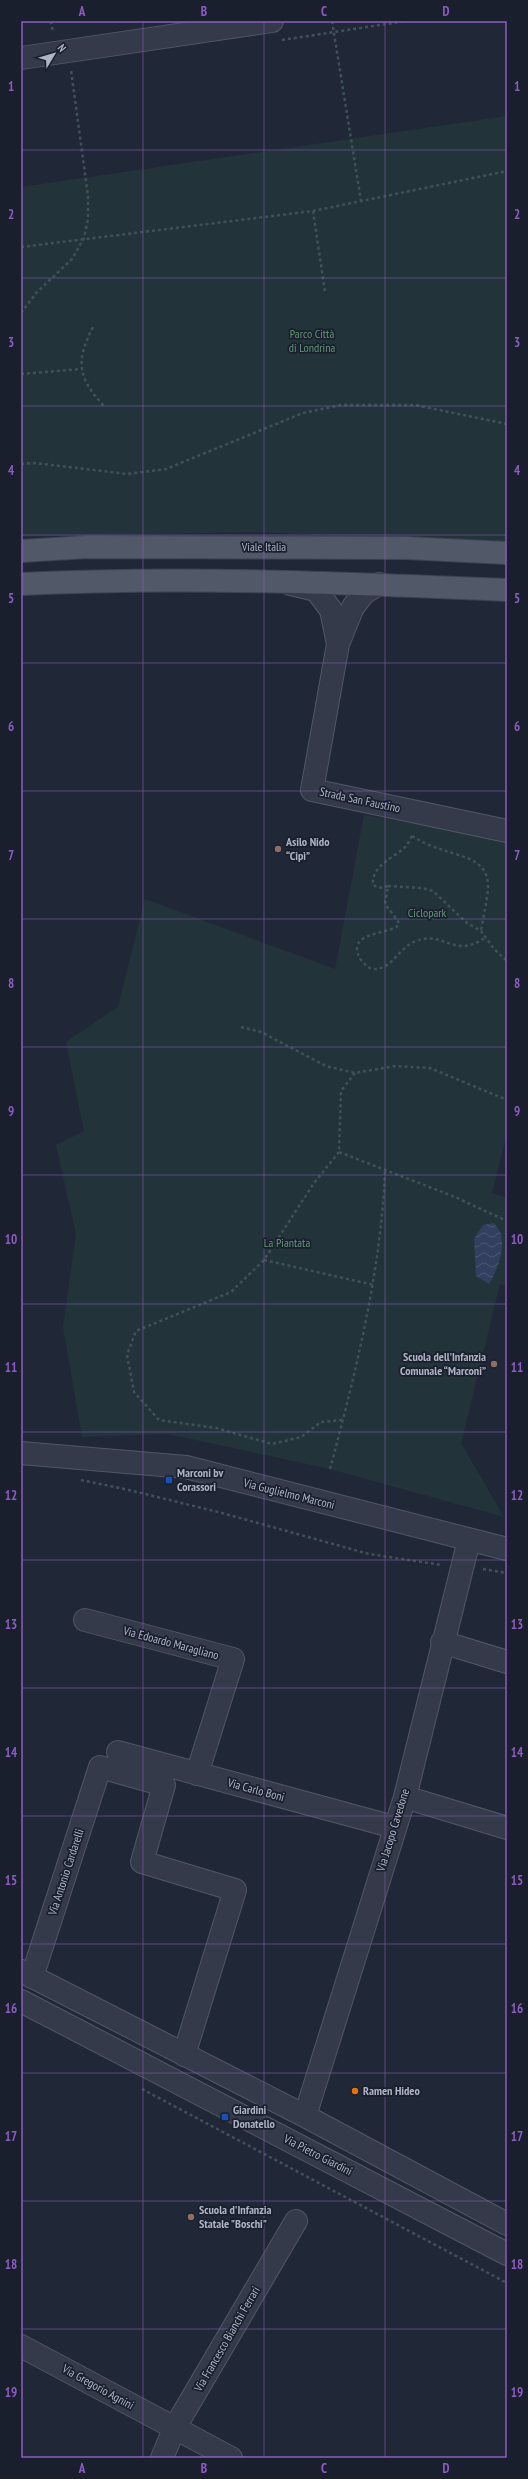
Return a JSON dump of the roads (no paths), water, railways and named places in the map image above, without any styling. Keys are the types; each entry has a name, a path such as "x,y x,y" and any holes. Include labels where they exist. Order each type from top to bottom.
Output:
{"main road":[{"name":"Viale Italia","path":"21,552 87,547 406,548 507,553"},
{"path":"21,584 81,581 379,584 507,590"}],"street":[{"path":"21,58 272,21"},
{"name":"Strada San Faustino","path":"285,583 316,590 331,610 338,644"},
{"name":"Strada San Faustino","path":"379,584 364,593 353,607 338,644 312,790 507,831"},
{"name":"Via Guglielmo Marconi","path":"21,1453 186,1467 507,1549"},
{"name":"Via Jacopo Cavedone","path":"305,2116 404,1797 469,1540"},
{"name":"Via Edoardo Maragliano","path":"85,1620 233,1659 197,1774"},
{"path":"442,1642 507,1662"},
{"name":"Via Carlo Boni","path":"118,1752 394,1826"},
{"name":"Via Antonio Cardarelli","path":"26,1974 100,1767 164,1785 142,1862 235,1890 184,2054"},
{"path":"404,1797 507,1828"},
{"path":"26,1974 305,2116 507,2224"},
{"name":"Via Pietro Giardini","path":"21,2001 507,2254"},
{"name":"Via Francesco Bianchi Ferrari","path":"162,2458 174,2429 296,2221"},
{"name":"Via Gregorio Agnini","path":"21,2346 174,2429 232,2458"}],"water":[{"path":"494,1223 501,1234 502,1247 495,1273 489,1284 476,1276 474,1239 483,1225"}],"place":[{"name":"Asilo Nido “Cipì”","path":"278,849"},
{"name":"Scuola dell’Infanzia Comunale “Marconi”","path":"494,1364"},
{"name":"Marconi bv Corassori","path":"169,1480"},
{"name":"Ramen Hideo","path":"355,2091"},
{"name":"Giardini Donatello","path":"225,2117"},
{"name":"Scuola d'Infanzia Statale \"Boschi\"","path":"191,2217"}],"park label":[{"name":"Parco Città di Londrina","path":"312,341"},
{"name":"Ciclopark","path":"427,913"},
{"name":"La Piantata","path":"287,1243"}]}
